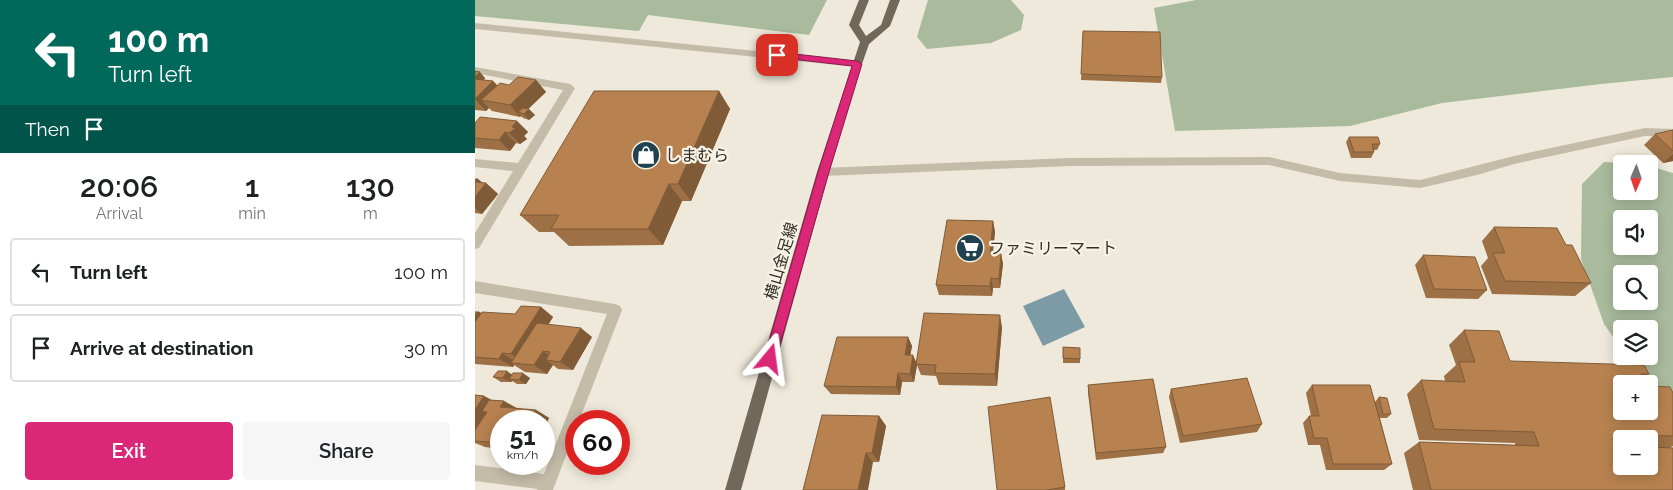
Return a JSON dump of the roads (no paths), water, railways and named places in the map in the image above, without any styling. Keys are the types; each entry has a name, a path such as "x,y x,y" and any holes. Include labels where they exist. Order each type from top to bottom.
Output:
{"main road":[{"path":"864,0 854,25 865,42 885,26 895,0"},
{"name":"横山金足線","path":"733,490 823,172 865,42"}],"street":[{"path":"475,26 857,64"},
{"path":"475,70 570,88 475,244"},
{"path":"823,172 1070,162 1269,162 1340,177 1420,184 1477,171 1514,160 1645,132 1673,133"},
{"path":"475,163 521,168"},
{"path":"475,287 615,310 546,486 475,473"}],"water":[{"path":"1064,289 1085,327 1043,346 1023,306"}],"place":[{"name":"しまむら","path":"646,155"},
{"name":"ファミリーマート","path":"970,248"}]}
